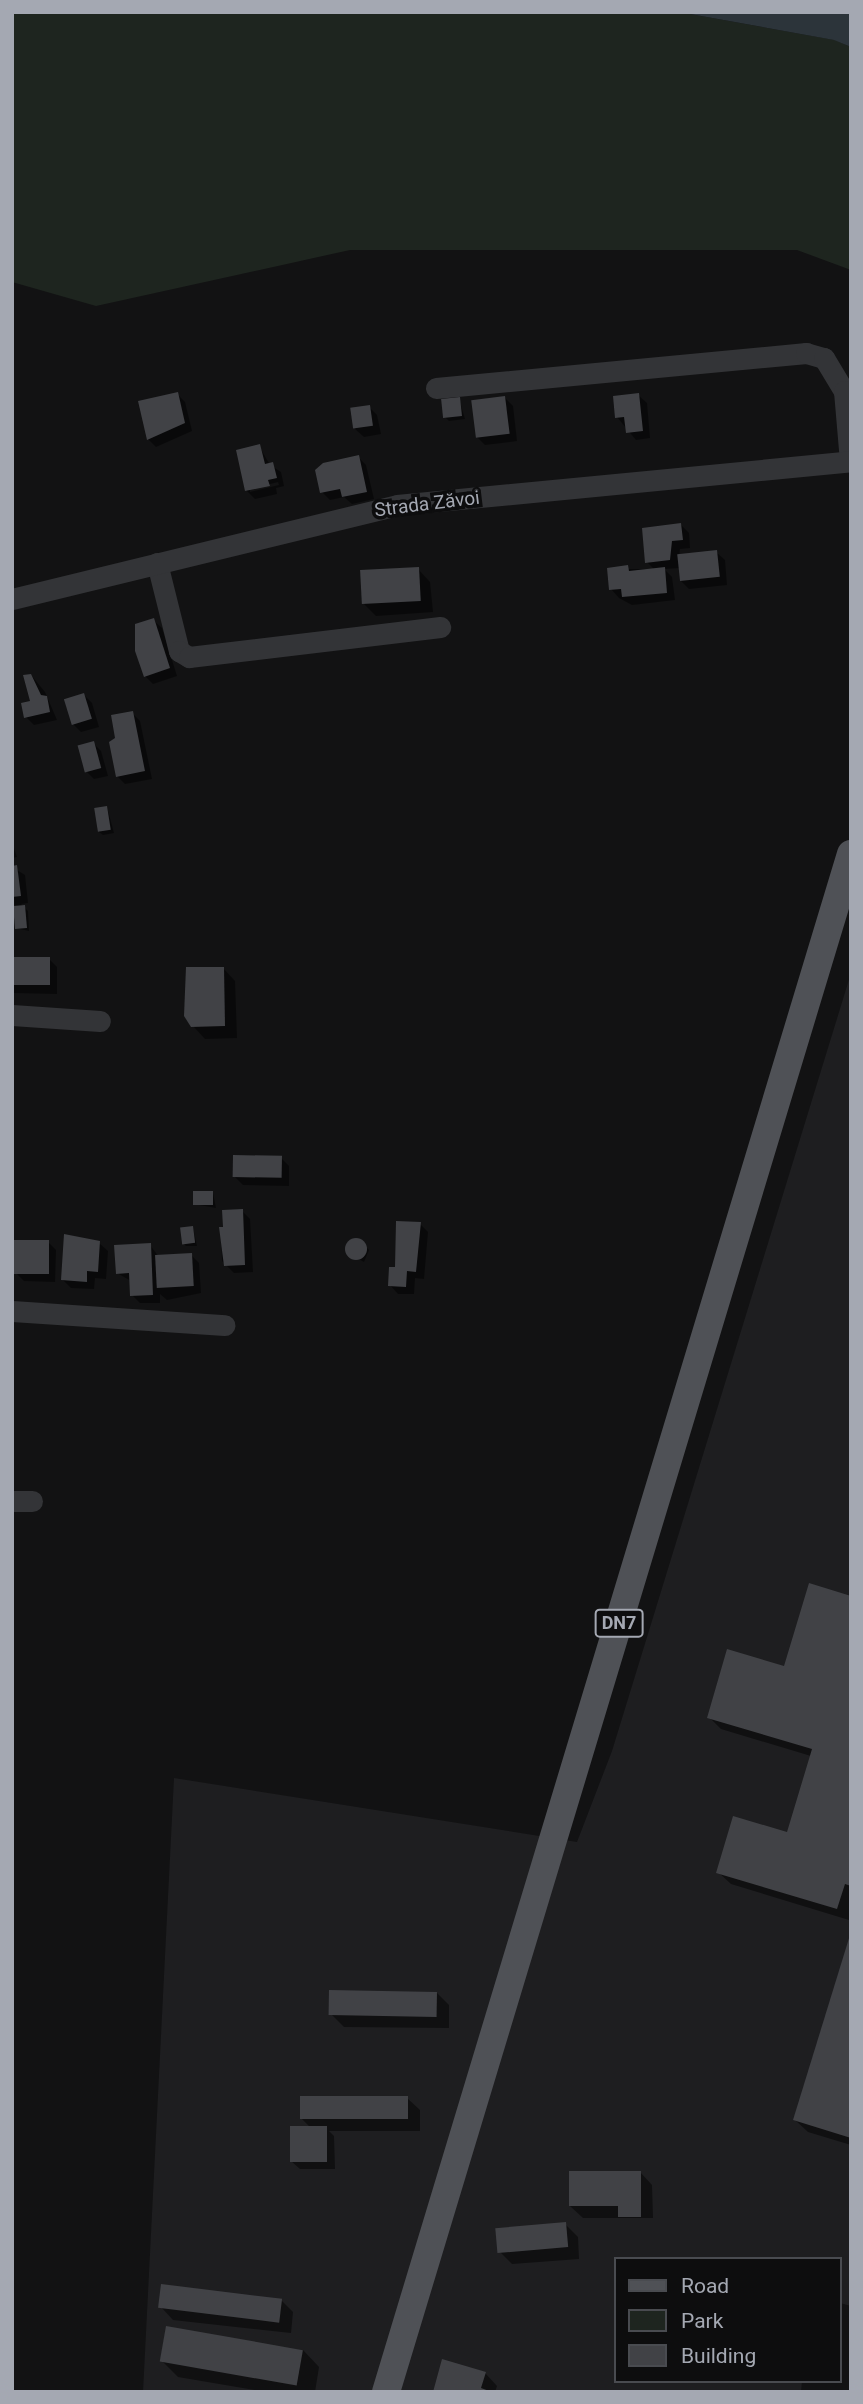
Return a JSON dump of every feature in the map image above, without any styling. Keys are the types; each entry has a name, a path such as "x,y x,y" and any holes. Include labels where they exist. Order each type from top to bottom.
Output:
{"main road":[{"name":"DN7","path":"386,2392 851,854"}],"street":[{"path":"436,388 728,357 806,353 824,358 844,391 850,461"},
{"name":"Strada Zăvoi","path":"12,599 397,505 850,461"},
{"path":"157,564 179,651 190,657 440,627"},
{"path":"12,1015 100,1021"},
{"path":"12,1311 225,1325"}],"shaded area":[{"path":"679,12 851,12 851,47 834,40"},
{"path":"851,973 851,2306 842,2304 842,2257 614,2257 614,2383 802,2383 801,2392 143,2392 174,1778 577,1842 612,1751"}],"green space":[{"path":"12,12 679,12 835,40 851,47 851,270 797,250 350,250 96,306 12,282"}],"building":[{"path":"178,392 185,423 147,440 138,401"},
{"path":"639,393 643,431 626,433 624,417 615,418 613,396"},
{"path":"505,396 510,434 476,438 471,400"},
{"path":"460,397 462,416 443,418 441,399"},
{"path":"370,405 373,426 353,429 350,408"},
{"path":"260,444 265,464 273,462 277,478 268,480 270,486 245,491 236,450"},
{"path":"359,455 367,492 342,497 340,489 320,493 315,470 323,463"},
{"path":"681,523 683,540 672,541 670,560 645,563 642,528"},
{"path":"717,550 720,577 680,581 677,554"},
{"path":"628,565 629,571 665,567 667,593 622,597 621,589 609,590 607,568"},
{"path":"419,567 421,601 362,604 360,570"},
{"path":"154,618 170,668 144,677 135,651 135,624"},
{"path":"31,674 41,695 47,696 50,712 24,718 21,703 30,701 23,675"},
{"path":"84,693 92,719 72,725 64,699"},
{"path":"133,711 145,771 116,777 109,742 115,738 111,715"},
{"path":"94,741 101,768 85,772 78,745"},
{"path":"107,806 111,830 98,832 94,808"},
{"path":"17,865 21,896 12,897 12,866"},
{"path":"25,905 27,928 15,929 13,906"},
{"path":"12,957 50,957 50,985 12,985"},
{"path":"186,967 224,967 225,1026 191,1027 184,1016"},
{"path":"233,1155 282,1156 282,1178 233,1177"},
{"path":"193,1191 213,1191 213,1205 193,1205"},
{"path":"243,1209 245,1265 224,1266 219,1227 223,1227 222,1210"},
{"path":"396,1221 421,1222 416,1272 407,1271 406,1287 388,1286 389,1267 395,1267"},
{"path":"193,1226 195,1243 182,1244 180,1228"},
{"path":"64,1234 100,1241 98,1272 87,1271 87,1282 61,1280"},
{"path":"356,1238 364,1241 367,1249 364,1257 356,1260 348,1257 345,1249 348,1241"},
{"path":"14,1240 49,1240 49,1274 14,1274"},
{"path":"151,1243 153,1295 130,1296 129,1273 116,1274 114,1245"},
{"path":"192,1253 194,1286 157,1288 155,1255"},
{"path":"809,1583 851,1596 851,1886 845,1884 837,1909 716,1873 733,1816 787,1832 812,1749 707,1718 727,1649 784,1666"},
{"path":"851,1936 851,2138 793,2120"},
{"path":"329,1990 437,1992 437,2017 329,2015"},
{"path":"300,2096 408,2096 408,2119 300,2119"},
{"path":"290,2126 327,2126 327,2162 290,2162"},
{"path":"569,2171 641,2171 641,2217 618,2217 618,2206 569,2206"},
{"path":"566,2222 568,2247 497,2253 495,2228"},
{"path":"161,2284 282,2299 279,2323 158,2308"},
{"path":"166,2326 303,2350 297,2386 160,2361"},
{"path":"442,2359 486,2372 481,2388 492,2392 433,2392"}]}
